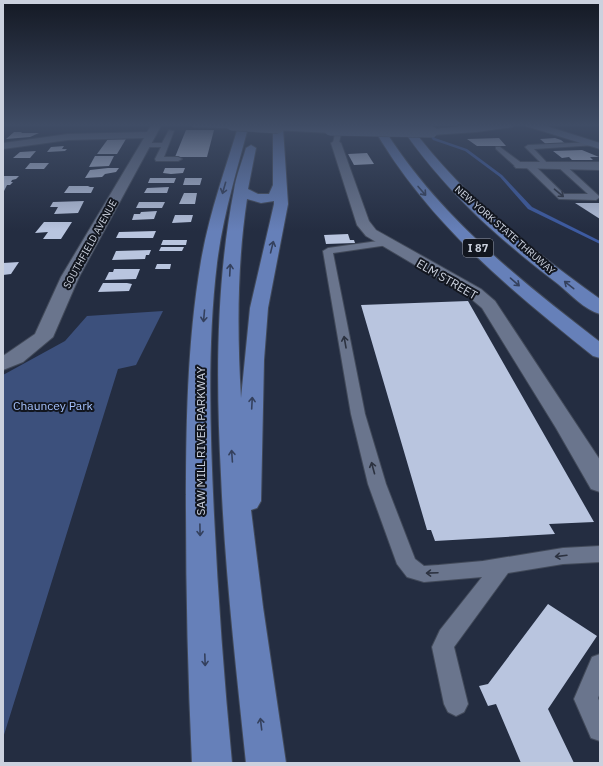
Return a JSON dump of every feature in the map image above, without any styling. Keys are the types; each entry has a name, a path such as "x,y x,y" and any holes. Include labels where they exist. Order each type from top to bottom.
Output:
{"highway":[{"name":"SAW MILL RIVER PARKWAY","path":"212,763 205,671 201,558 199,471 201,356 207,280 215,226 231,160"},
{"path":"248,160 240,190 231,257 228,367 235,490 244,582 266,763"},
{"path":"244,582 257,333 266,269 282,204 279,185 279,160"},
{"name":"I 87","path":"398,160 447,219 517,284 600,352"},
{"name":"NEW YORK STATE THRUWAY","path":"430,160 466,198 533,256 600,308"},
{"path":"240,190 254,198 267,199 275,197 279,185"}],"street":[{"name":"SOUTHFIELD AVENUE","path":"10,361 43,337 70,277 141,160"},
{"name":"ELM STREET","path":"342,160 362,222 371,233 385,243 475,293 490,305 568,428 600,482"},
{"path":"525,166 600,166"}],"lane":[{"path":"516,160 562,197 596,197 561,166"},
{"path":"540,160 546,166"},
{"path":"385,243 328,251 358,414 377,484 403,556 414,570 424,574 502,566 563,556 600,554"},
{"path":"456,704 443,647 448,637 502,566"},
{"path":"600,665 586,699 600,729"}],"green space":[{"name":"Chauncey Park","path":"163,311 136,365 118,369 3,738 3,375 65,341 87,316"}],"building":[{"path":"93,160 112,160 109,166 89,167"},
{"path":"351,160 371,160 374,164 354,165"},
{"path":"30,163 49,163 44,169 25,169"},
{"path":"119,168 116,172 105,174 102,177 85,178 90,170"},
{"path":"165,168 185,168 183,173 171,174 163,173"},
{"path":"3,176 19,176 12,180 11,182 13,182 10,185 7,185 3,193"},
{"path":"150,178 176,178 174,183 148,183"},
{"path":"185,178 202,178 200,185 183,185"},
{"path":"69,186 94,187 91,193 64,193"},
{"path":"169,187 167,193 144,193 147,188"},
{"path":"184,193 197,193 195,204 179,204"},
{"path":"84,201 78,213 54,214 58,207 50,207 53,202"},
{"path":"139,202 165,202 162,208 136,208"},
{"path":"575,203 600,203 600,219"},
{"path":"157,211 154,219 132,220 134,214"},
{"path":"175,215 193,215 191,222 172,223"},
{"path":"44,222 72,222 61,239 43,239 48,232 35,233"},
{"path":"156,231 153,238 116,238 119,232"},
{"path":"348,234 350,240 354,240 355,243 326,244 324,235"},
{"path":"163,240 187,240 186,245 161,245"},
{"path":"161,247 184,247 182,251 159,251"},
{"path":"151,250 149,255 146,255 145,259 112,260 116,251"},
{"path":"19,262 11,274 3,275 3,263"},
{"path":"157,264 171,264 170,269 155,269"},
{"path":"114,269 140,269 136,279 105,280 109,272 113,272"},
{"path":"103,283 132,284 129,291 98,292"},
{"path":"468,301 594,522 549,524 555,534 435,541 431,530 427,530 361,305"},
{"path":"548,604 597,636 548,709 574,763 521,763 496,704 488,706 479,686 488,684"}],"waterway":[{"path":"479,160 501,176 530,208 600,243"}]}
